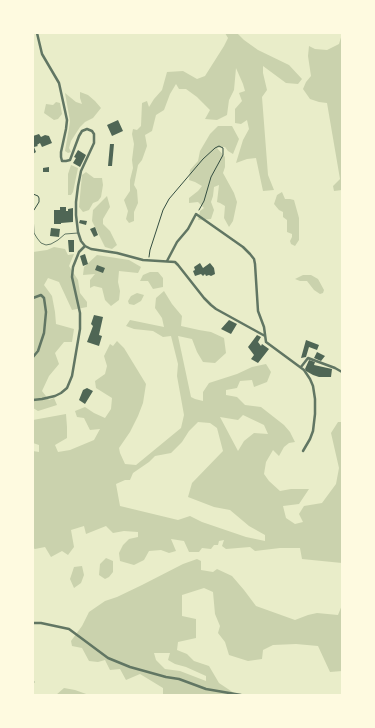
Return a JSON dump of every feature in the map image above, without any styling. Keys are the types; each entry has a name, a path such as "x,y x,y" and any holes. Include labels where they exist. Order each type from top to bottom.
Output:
{"street":[{"path":"38,33 42,54 58,83 67,120 61,152 62,161 70,160 82,131 87,129 92,131 94,134 94,143 81,171 78,186 76,215 78,232 84,246 91,249 149,261 175,262 204,298 216,310 266,336"},
{"path":"167,261 177,242 188,229 196,214 243,247 254,259 258,310 264,328 266,342 301,367 310,379 313,386 315,399 313,430 303,451"},
{"path":"33,400 55,396 67,388 72,376 80,329 80,314 72,277 73,267 79,252 84,246"},
{"path":"33,298 41,295 44,298 46,305 44,333 38,351 33,357"},
{"path":"301,367 308,358 342,372"},
{"path":"33,623 41,623 70,629 108,658 130,667 179,679 206,689 241,695"}],"lane":[{"path":"33,214 34,233 41,243 46,245 58,240 65,234 78,232"}],"path":[{"path":"149,261 150,250 159,221 169,200 203,159 219,146 223,148 223,155 211,177 204,201 196,214"},
{"path":"33,194 38,196 39,202 34,209 33,214"}],"green space":[{"path":"225,33 237,33 258,50 289,65 302,79 298,84 286,83 263,66 267,90 262,97 268,175 274,190 263,191 256,158 247,159 236,163 243,140 249,129 247,120 241,124 235,123 235,109 242,101 239,93 245,91 236,68 234,90 229,100 227,115 217,120 205,119 210,110 197,97 186,89 179,89 176,84 170,94 164,110 156,115 152,131 145,135 147,146 142,160 138,165 134,185 137,190 138,203 134,212 134,221 129,223 126,219 128,211 124,200 130,191 134,144 132,134 133,129 137,130 141,126 142,103 147,101 149,107 162,90 167,72 183,71 197,79 205,76 228,38"},
{"path":"342,34 342,190 334,191 333,186 340,179 327,103 310,99 303,89 311,76 308,56 309,46 315,49 327,50 339,44"},
{"path":"80,92 88,95 101,108 93,118 85,122 80,127 71,141 69,148 71,152 68,153 65,151 70,121 65,93 76,102 82,104"},
{"path":"56,102 60,103 62,114 58,119 54,120 44,113 46,104 53,105"},
{"path":"218,126 232,126 239,139 233,154 225,147 217,148 225,157 225,167 223,173 234,193 237,202 233,221 229,227 224,218 225,206 217,202 219,185 214,187 211,202 214,210 211,219 198,220 200,211 204,208 198,202 189,203 189,198 202,186 189,180 190,170 198,161 200,151 210,134"},
{"path":"71,165 78,168 73,192 71,195 68,195 68,174"},
{"path":"86,172 94,178 102,178 103,185 101,197 98,201 93,203 89,210 83,212 79,207 82,175"},
{"path":"282,192 285,199 294,200 299,218 299,240 295,246 291,244 290,241 292,234 287,232 287,220 283,217 283,212 274,204 277,195"},
{"path":"107,196 110,207 103,219 103,224 110,231 117,245 112,249 105,247 92,221 93,210"},
{"path":"54,247 65,249 68,255 74,254 69,266 78,280 80,293 87,302 87,307 72,310 59,282 48,278 44,285 52,296 56,324 74,329 72,342 64,342 55,353 59,364 49,376 42,391 49,400 54,398 57,405 38,411 33,408 33,252 47,250"},
{"path":"97,255 129,260 141,267 138,273 119,271 119,300 111,306 105,300 102,288 94,286 90,288 90,280 95,274 83,275 84,267"},
{"path":"150,272 158,272 163,278 163,287 153,289 148,281 140,281 143,275"},
{"path":"303,275 311,275 318,279 324,290 323,293 320,294 314,290 307,281 295,279"},
{"path":"164,291 182,316 181,326 211,332 224,338 226,353 215,363 203,362 192,339 178,336 191,397 203,401 203,392 209,383 237,374 252,367 266,364 271,372 267,382 254,387 252,380 240,381 237,388 226,390 226,395 237,397 245,405 261,407 284,425 290,432 295,442 289,443 284,447 279,456 273,450 266,462 264,474 280,491 291,489 309,489 299,504 283,506 286,518 295,524 303,522 299,514 304,506 322,503 336,484 339,468 331,433 338,422 342,422 342,563 302,559 300,548 280,548 255,551 250,547 226,549 222,546 224,540 219,541 218,545 214,545 211,549 202,548 199,552 189,552 184,541 171,539 176,551 169,553 161,550 149,551 144,560 134,565 120,561 119,553 123,545 129,539 138,537 138,532 124,531 113,533 106,526 86,534 84,526 71,530 74,547 68,555 62,551 51,557 45,547 33,548 33,451 39,452 39,445 33,443 33,420 66,414 67,438 55,445 58,452 70,450 94,440 100,429 90,430 84,418 77,417 75,411 85,407 105,418 111,409 112,398 96,388 95,381 105,374 107,366 104,356 110,344 113,346 117,341 124,348 146,384 143,403 138,416 130,432 119,448 125,464 136,465 181,428 184,415 177,376 178,364 171,336 163,337 153,331 134,329 126,326 130,320 164,327 162,318 155,308 156,298","holes":["243,415 264,425 268,434 254,433 244,441 238,451 220,417 238,420","198,422 210,423 217,428 223,451 192,483 188,497 214,507 230,510 249,526 265,535 265,541 246,537 202,522 190,516 178,520 120,506 116,484 125,480 130,480 133,473 155,456 171,453"]},
{"path":"137,293 144,295 141,301 134,305 129,304 128,301 131,296"},
{"path":"106,558 113,561 113,572 105,579 99,575 100,564"},
{"path":"197,559 201,561 201,570 213,572 217,569 232,576 256,606 295,620 317,613 338,615 342,605 342,671 330,672 318,646 296,644 273,645 263,650 262,659 248,661 229,655 225,642 218,633 220,626 215,614 213,592 204,588 182,595 182,616 196,619 196,638 178,642 177,650 187,654 194,661 209,666 219,683 237,695 163,695 163,688 140,674 126,680 120,669 110,670 105,660 98,662 89,661 82,648 72,646 71,641 82,626 89,612 105,601 117,597 183,564","holes":["154,653 170,653 168,660 206,676 206,681 180,671 165,669 156,660"]},
{"path":"82,566 84,575 81,583 74,588 70,579 74,567"},
{"path":"64,688 75,690 89,695 56,695"}],"building":[{"path":"118,120 123,131 112,136 107,125"},
{"path":"39,134 41,137 45,135 49,136 52,143 42,147 40,143 37,145 38,146 34,147 36,152 33,154 33,136"},
{"path":"110,144 114,144 112,166 108,166"},
{"path":"78,150 86,155 80,167 73,163 76,158 74,157"},
{"path":"49,167 49,172 43,172 43,168"},
{"path":"60,207 66,207 66,211 73,208 73,222 54,224 54,210 60,210"},
{"path":"80,220 87,221 86,225 79,223"},
{"path":"95,227 98,235 94,237 90,229"},
{"path":"51,228 60,229 59,237 50,236"},
{"path":"68,240 74,240 74,252 69,252"},
{"path":"85,254 88,264 83,266 80,256"},
{"path":"200,263 203,268 210,263 214,268 215,274 211,276 206,276 205,274 203,276 201,274 195,276 193,271 195,270 194,267"},
{"path":"97,265 105,268 103,273 95,270"},
{"path":"94,315 103,317 99,335 102,336 99,346 87,342 93,326 91,324"},
{"path":"229,320 237,324 231,334 221,329"},
{"path":"257,335 261,337 258,342 261,346 262,344 269,349 258,363 251,359 254,355 248,347"},
{"path":"306,340 319,345 317,350 309,347 306,357 301,358"},
{"path":"317,352 325,356 321,361 314,358"},
{"path":"309,360 315,362 314,365 332,369 331,377 319,377 306,371 305,369"},
{"path":"87,388 93,391 85,404 79,400 83,390"}]}
